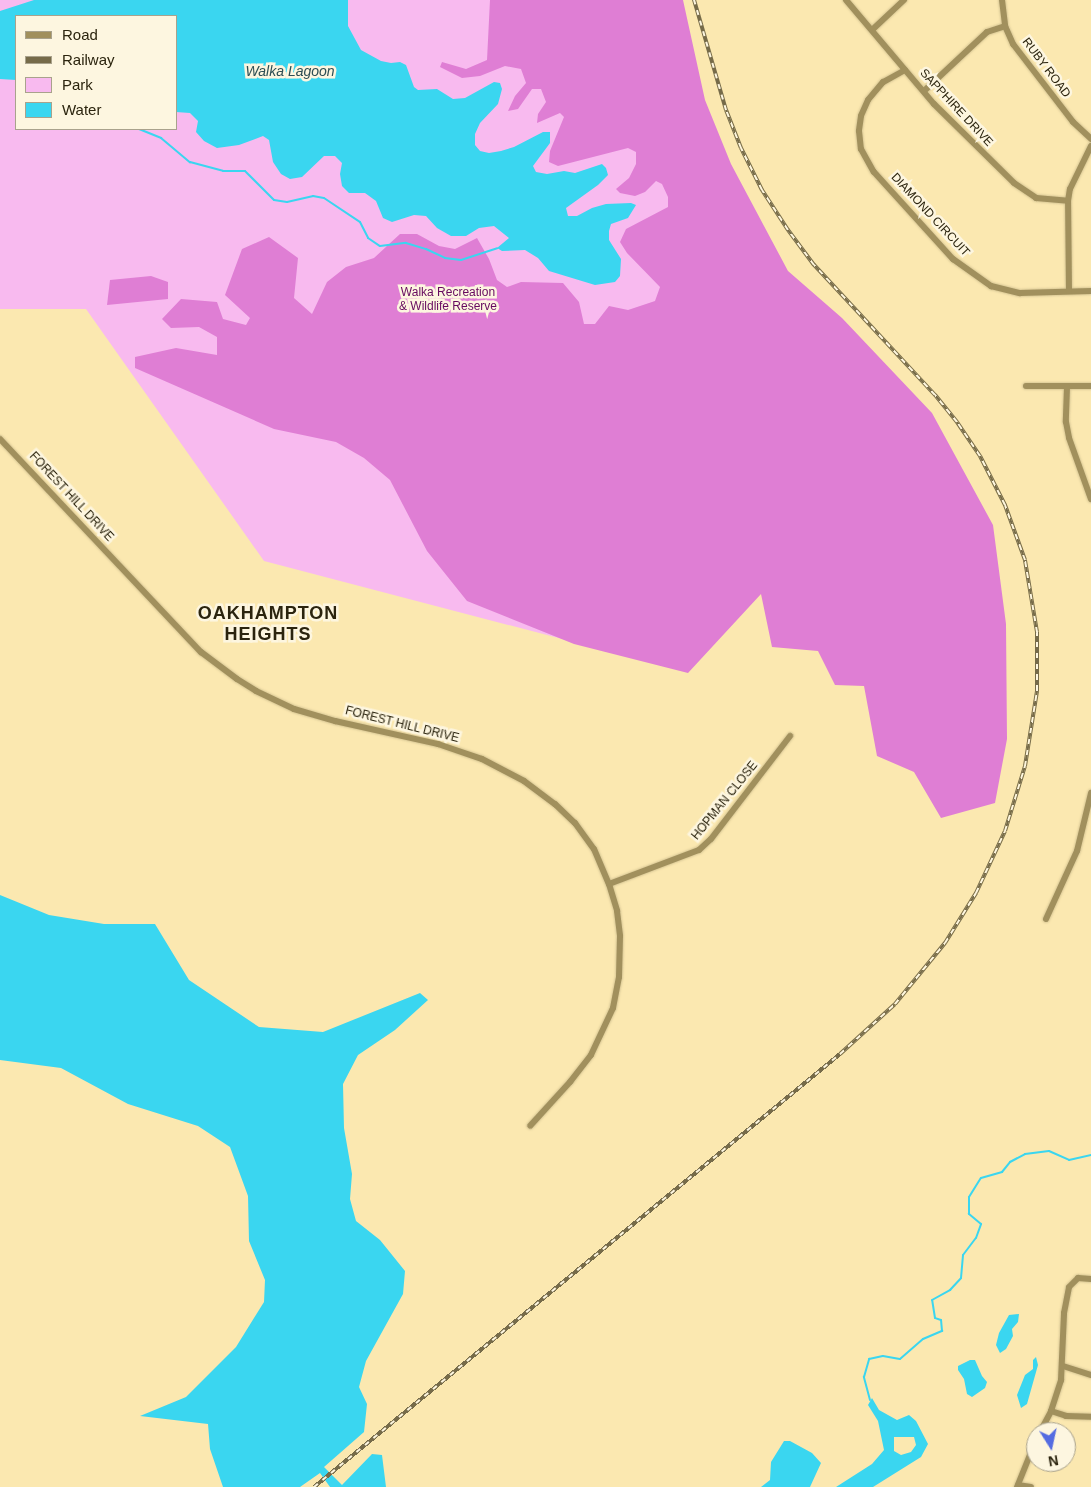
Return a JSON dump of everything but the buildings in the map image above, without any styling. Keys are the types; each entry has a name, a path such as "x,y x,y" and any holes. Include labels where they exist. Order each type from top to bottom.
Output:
{"street":[{"name":"SAPPHIRE DRIVE","path":"846,0 956,127 1014,183 1036,198 1068,202"},
{"path":"872,30 904,0"},
{"name":"RUBY ROAD","path":"1002,0 1005,26 1022,56 1073,122 1091,139"},
{"path":"924,91 987,32 1005,26"},
{"name":"DIAMOND CIRCUIT","path":"905,70 883,82 868,100 861,116 859,132 861,149 874,172 953,259 991,286 1020,293 1091,291"},
{"path":"1069,291 1068,202 1070,189 1091,146"},
{"path":"1026,386 1091,386"},
{"path":"1067,387 1066,422 1068,438 1091,499"},
{"name":"FOREST HILL DRIVE","path":"0,439 201,652 218,666 256,691 294,709 335,721 438,744 482,759 524,780 556,804 575,824 594,849 609,884 617,911 621,956 613,1008 591,1055 570,1082 530,1126"},
{"name":"HOPMAN CLOSE","path":"609,884 699,850 711,839 790,736"},
{"path":"1046,919 1077,851 1091,793"},
{"path":"1046,1422 1051,1412 1063,1366 1064,1313 1069,1287 1078,1278 1091,1279"},
{"path":"1063,1366 1091,1375"},
{"path":"1051,1412 1066,1416 1091,1417"},
{"path":"1026,1466 1018,1486 1031,1487"}],"green space":[{"name":"Walka Recreation & Wildlife Reserve","path":"0,0 670,0 669,667 264,561 86,309 0,309"},
{"path":"490,0 683,0 705,100 731,164 788,271 842,318 932,413 993,525 1006,624 1007,739 995,803 941,818 914,772 877,756 864,686 835,685 818,651 772,647 761,594 688,673 574,644 467,601 427,551 390,480 364,458 336,442 274,429 135,368 135,357 176,348 217,355 217,337 199,327 171,328 162,319 181,299 217,302 223,319 246,325 250,318 225,295 242,249 269,237 298,258 294,298 312,314 327,282 346,267 374,258 400,234 417,234 439,246 455,249 477,238 489,259 497,280 507,287 521,282 563,283 579,302 584,324 595,324 609,306 628,310 655,301 660,287 627,253 620,242 626,229 668,207 668,197 662,184 656,181 645,192 635,196 620,193 616,189 629,178 636,164 636,152 628,148 558,166 549,162 550,151 564,117 560,113 537,123 538,114 546,102 541,89 532,89 518,109 508,111 515,96 526,83 521,69 505,66 480,76 462,78 440,67 442,62 466,69 487,60"},
{"path":"151,276 168,282 168,299 107,305 110,280"}],"water":[{"name":"Walka Lagoon","path":"34,0 348,0 348,26 361,50 381,61 400,62 406,65 414,87 418,90 437,89 453,99 465,98 494,82 500,83 502,89 498,104 480,123 475,134 475,145 480,151 489,153 501,151 514,147 543,132 550,132 550,143 533,166 536,172 547,174 564,171 575,173 602,164 606,168 608,175 598,185 566,208 568,216 577,216 592,208 606,204 631,203 636,205 628,218 611,224 609,231 609,240 621,259 620,276 615,282 595,285 549,271 538,258 525,250 502,251 497,248 509,238 494,226 479,228 466,236 451,236 437,228 426,216 414,215 392,222 383,218 376,201 365,193 349,193 342,186 340,174 342,163 335,156 324,156 302,177 290,179 281,174 273,162 269,140 263,136 239,145 217,148 204,141 196,132 198,121 190,113 178,112 178,15 15,15 15,80 0,79 0,11"},
{"path":"0,895 49,915 104,924 155,924 189,980 259,1027 323,1032 420,993 428,1000 395,1030 358,1055 343,1084 344,1128 352,1174 350,1199 356,1221 380,1240 405,1271 403,1294 366,1361 359,1387 367,1404 364,1432 324,1467 342,1485 372,1454 382,1455 386,1487 330,1487 320,1473 300,1487 223,1487 210,1449 208,1424 140,1416 186,1397 236,1347 264,1302 265,1280 249,1241 248,1196 230,1147 198,1126 128,1104 61,1068 0,1060"},
{"path":"1019,1314 1018,1322 1012,1329 1013,1336 1006,1349 1000,1353 996,1345 999,1333 1009,1315"},
{"path":"1036,1357 1038,1365 1027,1404 1021,1408 1017,1395 1025,1375 1033,1369 1033,1360"},
{"path":"970,1360 975,1360 982,1376 987,1382 985,1388 972,1397 967,1394 964,1379 958,1370 958,1366"},
{"path":"872,1398 879,1410 897,1420 909,1415 916,1421 928,1444 921,1457 873,1487 836,1487 872,1464 884,1450 878,1421 868,1405","holes":["894,1437 914,1437 916,1445 911,1452 901,1455 894,1451"]},
{"path":"784,1441 790,1441 812,1453 821,1463 810,1487 761,1487 770,1480 771,1462"}],"waterway":[{"path":"141,130 161,138 190,162 223,171 245,171 274,200 287,202 313,196 324,198 360,222 368,238 380,246 406,243 426,249 445,258 461,260 497,248"},
{"path":"870,1400 864,1377 869,1359 883,1356 900,1359 923,1339 942,1331 941,1320 935,1318 932,1300 950,1290 961,1278 963,1255 976,1238 981,1224 969,1214 969,1197 981,1178 1002,1172 1010,1162 1025,1154 1049,1151 1069,1160 1091,1155"}],"railway":[{"path":"314,1487 840,1054 895,1004 945,943 976,893 1005,831 1025,766 1037,691 1037,632 1025,560 1005,505 980,456 957,422 935,395 814,265 762,190 741,148 726,110 694,0"}],"district":[{"name":"OAKHAMPTON HEIGHTS","path":"268,624"}]}
